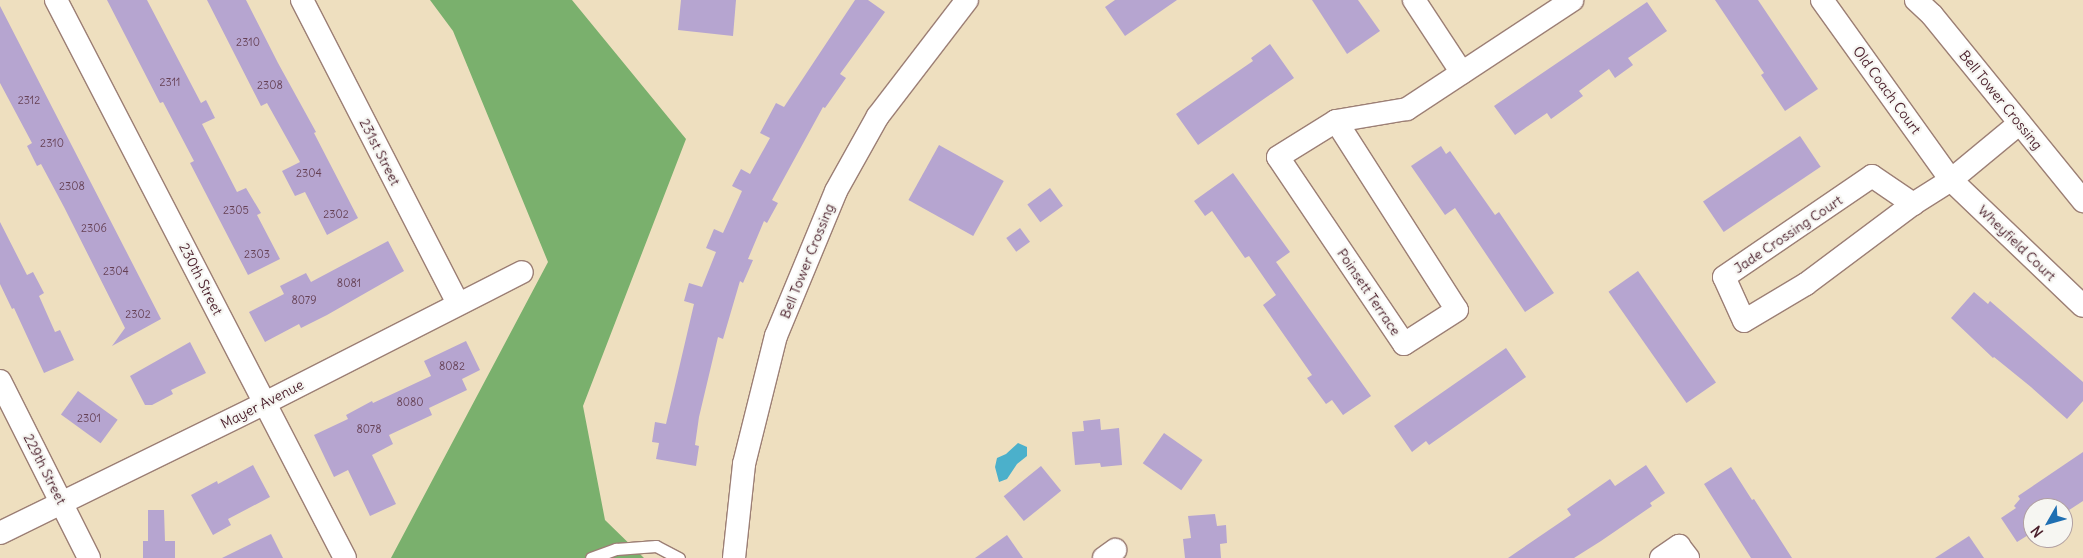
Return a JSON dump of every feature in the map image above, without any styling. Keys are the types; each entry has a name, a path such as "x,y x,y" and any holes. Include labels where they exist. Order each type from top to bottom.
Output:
{"street":[{"name":"230th Street","path":"56,0 346,558"},
{"name":"231st Street","path":"302,0 458,304"},
{"name":"Bell Tower Crossing","path":"734,558 744,464 776,336 836,191 878,116 967,0"},
{"path":"1414,0 1462,73"},
{"name":"Poinsett Terrace","path":"1336,121 1457,310 1404,344 1278,157 1336,121 1406,109 1572,0"},
{"name":"Old Coach Court","path":"1822,0 1951,180"},
{"name":"Bell Tower Crossing","path":"1916,0 1932,15 2083,201"},
{"name":"Jade Crossing Court","path":"1913,204 1872,176 1724,277 1744,322 1806,284 1913,204 1951,180 2020,123"},
{"name":"Wheyfield Court","path":"1951,180 2083,306"},
{"name":"Mayer Avenue","path":"0,534 265,403 522,272"},
{"name":"229th Street","path":"0,381 89,558"},
{"path":"1661,558 1679,546 1688,558"}],"lane":[{"path":"591,558 616,550 656,546 679,558"}],"green space":[{"path":"430,0 572,0 686,139 583,406 605,520 644,558 391,558 548,262 453,31"}],"water":[{"path":"1018,443 1027,447 1027,456 1017,464 1007,479 999,482 995,467 997,458 1006,454"}],"building":[{"path":"107,0 147,0 201,103 206,100 215,118 202,124 237,192 246,188 261,213 257,215 280,259 248,275 190,163 194,161 163,102 160,103"},
{"path":"207,0 246,0 316,132 314,133 358,218 327,235 305,192 295,196 282,171 300,162 267,103 261,106"},
{"path":"681,0 736,0 733,36 678,30"},
{"path":"855,0 868,0 885,12 840,74 846,78 825,108 823,107 772,200 778,203 767,223 764,221 748,259 753,260 743,283 740,281 723,339 718,337 699,417 695,445 699,446 696,466 656,459 659,443 652,442 655,422 666,424 694,304 684,301 689,283 702,287 716,252 706,248 714,229 723,233 742,191 732,186 741,169 750,174 770,138 760,133 776,103 784,107"},
{"path":"1115,0 1177,0 1125,36 1105,7"},
{"path":"1312,0 1358,0 1380,31 1347,54"},
{"path":"1715,0 1758,0 1818,89 1785,111 1761,75 1764,73"},
{"path":"1647,2 1667,31 1628,58 1633,65 1615,78 1609,69 1579,91 1583,96 1551,119 1547,113 1515,135 1494,106"},
{"path":"0,6 161,319 112,346 125,328 41,164 37,166 27,146 32,143 0,83"},
{"path":"1270,44 1294,78 1198,145 1176,114 1253,61 1251,58"},
{"path":"1800,136 1821,167 1724,232 1703,201"},
{"path":"939,145 1004,181 973,236 908,200"},
{"path":"1441,146 1446,154 1450,151 1495,215 1499,212 1554,293 1525,312 1455,208 1445,215 1411,166"},
{"path":"1233,173 1290,252 1276,262 1371,396 1343,415 1332,400 1326,404 1307,378 1312,375 1263,305 1276,295 1249,256 1245,258 1212,211 1205,216 1194,201"},
{"path":"1050,188 1063,206 1040,222 1027,204"},
{"path":"0,222 27,275 33,272 44,293 39,296 55,332 60,330 74,360 44,373 14,308 12,309 0,284"},
{"path":"1020,228 1030,242 1016,252 1006,238"},
{"path":"388,241 404,271 327,315 301,328 299,324 265,342 249,312 284,294 280,286 306,273 311,282"},
{"path":"1638,271 1716,382 1687,403 1609,292"},
{"path":"1974,292 1988,304 1990,301 2083,382 2083,401 2067,419 2031,387 1993,358 1951,318"},
{"path":"466,341 480,370 462,379 467,390 429,408 432,415 389,435 393,444 372,455 396,504 370,516 348,470 334,477 314,435 348,419 346,415 372,401 373,403 431,376 424,361"},
{"path":"190,342 206,373 171,390 173,394 152,405 145,405 130,376"},
{"path":"1506,348 1526,377 1429,445 1426,441 1412,452 1394,426"},
{"path":"78,391 118,420 101,443 61,414"},
{"path":"1100,419 1101,430 1119,428 1122,465 1101,467 1100,463 1075,465 1072,432 1084,431 1083,421"},
{"path":"1164,433 1203,460 1181,490 1143,463"},
{"path":"2083,452 2083,501 2073,508 2073,498 2023,498 2023,538 2017,542 2001,518 2016,508 2014,506 2020,499 2018,496"},
{"path":"253,465 270,497 228,519 231,525 213,535 191,495 217,481 218,484"},
{"path":"1646,465 1665,493 1650,503 1652,506 1601,541 1574,558 1508,558 1571,515 1567,509 1610,479 1615,486"},
{"path":"1041,466 1061,491 1024,521 1004,496"},
{"path":"1731,467 1792,558 1751,558 1704,484"},
{"path":"148,510 164,510 165,541 175,541 175,558 143,558 143,541 148,541"},
{"path":"1215,514 1217,526 1226,525 1227,543 1220,544 1221,558 1185,558 1183,539 1191,538 1188,516"},
{"path":"271,534 283,558 222,558"},
{"path":"1007,535 1023,558 975,558"},
{"path":"1969,536 1984,558 1935,558"}]}
